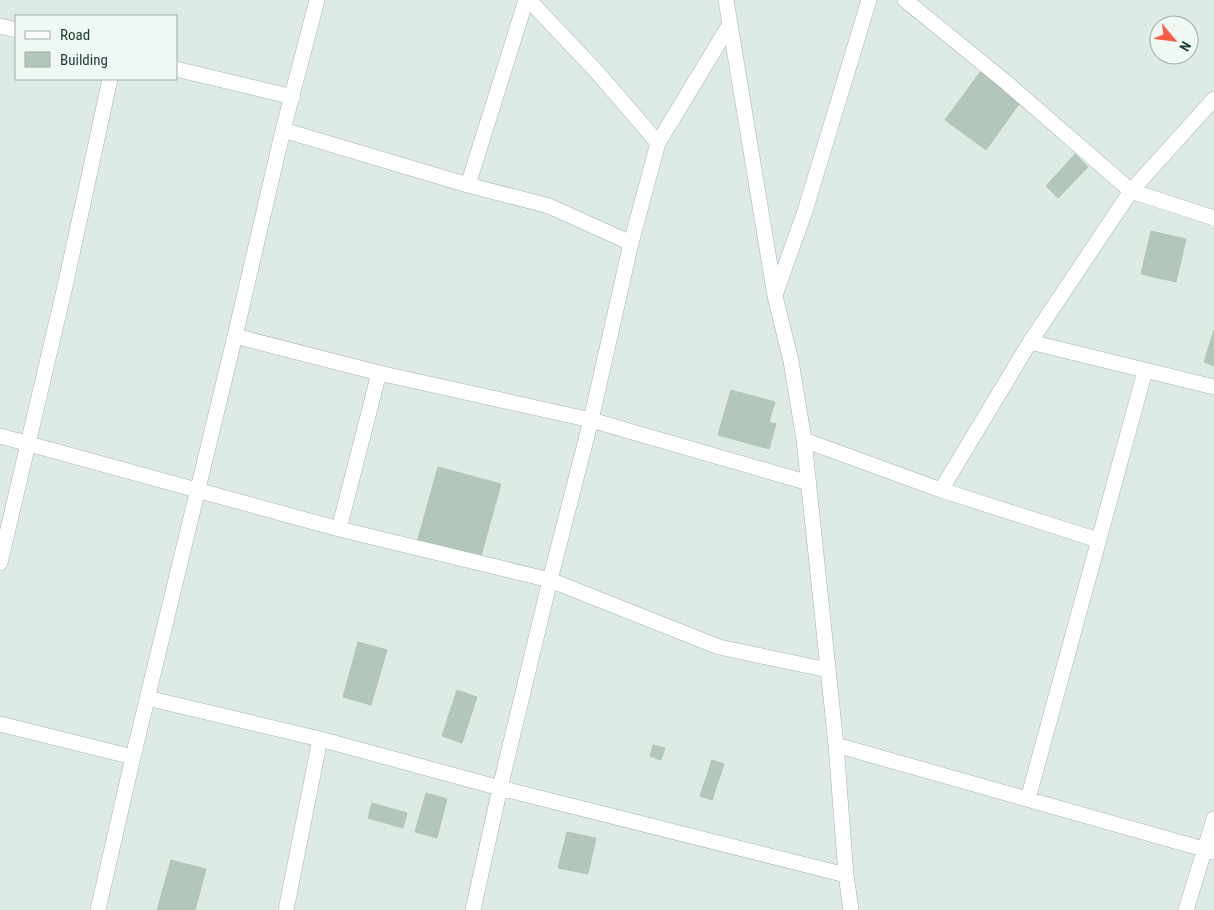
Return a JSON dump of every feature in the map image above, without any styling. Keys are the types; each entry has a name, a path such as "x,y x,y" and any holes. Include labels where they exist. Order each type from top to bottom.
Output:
{"street":[{"path":"98,910 283,130 317,0"},
{"path":"468,185 528,0 658,143"},
{"path":"726,0 775,296 791,361 804,440 851,910"},
{"path":"775,296 805,210 870,0"},
{"path":"905,0 1007,83 1131,191 1214,218"},
{"path":"473,910 550,580 591,420 631,242 658,143 730,24"},
{"path":"0,26 15,30"},
{"path":"178,70 293,97"},
{"path":"0,563 29,444 110,80"},
{"path":"941,490 1030,342 1131,191 1214,99"},
{"path":"283,130 468,185 549,206 631,242"},
{"path":"235,336 379,373 591,420 809,483"},
{"path":"1030,342 1214,387"},
{"path":"1028,799 1145,371"},
{"path":"339,529 379,373"},
{"path":"0,436 339,529 550,580 719,648 828,670"},
{"path":"804,440 941,490 1098,540"},
{"path":"147,698 320,739 500,788 846,874"},
{"path":"0,724 133,757"},
{"path":"286,910 320,739"},
{"path":"836,745 1209,851"},
{"path":"1186,910 1209,851 1214,819"}],"building":[{"path":"981,71 1022,100 986,150 945,120"},
{"path":"1075,154 1088,167 1058,198 1046,186"},
{"path":"1151,231 1186,239 1176,282 1141,274"},
{"path":"1214,330 1214,366 1204,362"},
{"path":"731,390 775,402 769,422 776,424 769,449 718,435"},
{"path":"438,467 501,484 479,563 416,546"},
{"path":"358,642 387,650 371,705 343,697"},
{"path":"457,690 477,697 462,743 442,736"},
{"path":"653,745 665,748 661,760 650,756"},
{"path":"712,760 724,764 712,800 700,796"},
{"path":"426,793 447,799 437,838 415,832"},
{"path":"372,803 407,813 403,828 368,818"},
{"path":"567,832 596,838 588,874 558,868"},
{"path":"171,860 206,869 195,910 157,910"}]}
